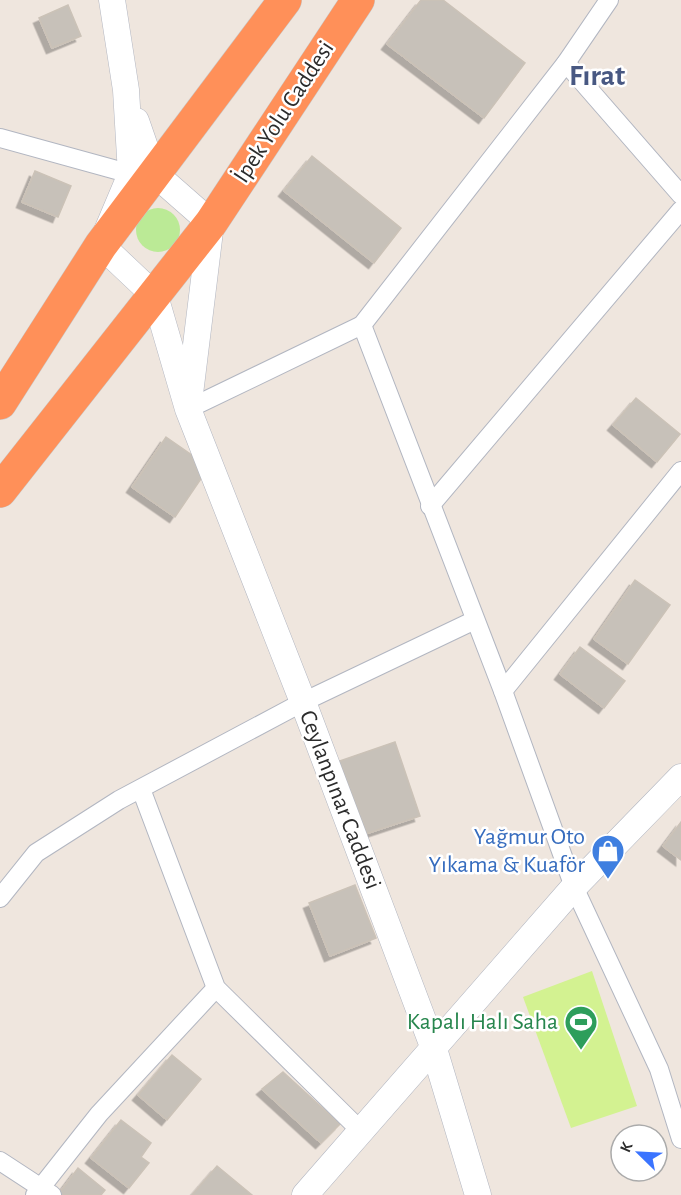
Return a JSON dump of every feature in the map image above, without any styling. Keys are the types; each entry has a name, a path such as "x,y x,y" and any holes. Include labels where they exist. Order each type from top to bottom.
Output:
{"highway":[{"path":"0,402 100,245 142,174 257,0"},
{"path":"142,174 285,0"},
{"name":"İpek Yolu Caddesi","path":"0,491 211,223 358,0"}],"main road":[{"path":"112,0 142,174 211,223"},
{"name":"Ceylanpınar Caddesi","path":"188,409 211,223"},
{"path":"100,245 155,296"},
{"name":"Ceylanpınar Caddesi","path":"155,296 188,409 303,702 434,1049 478,1195"},
{"path":"305,1195 574,887 681,777"}],"street":[{"path":"188,409 362,325 566,63 609,0"},
{"path":"566,63 681,195"},
{"path":"0,138 142,174"},
{"path":"430,506 681,210"},
{"path":"362,325 503,691 574,887 659,1069 680,1131"},
{"path":"503,691 681,471"},
{"path":"0,898 36,853 119,800 303,702 475,620"},
{"path":"141,789 216,988 361,1131"},
{"path":"0,1161 43,1192 99,1114 216,988"}],"green space":[{"path":"158,208 173,215 180,230 173,245 158,252 143,245 136,230 143,215"},
{"name":"Kapalı Halı Saha","path":"592,971 637,1106 571,1128 523,997"}],"building":[{"path":"421,0 443,0 525,63 484,118 387,44"},
{"path":"68,5 81,36 52,48 39,18"},
{"path":"312,156 401,228 374,263 284,191"},
{"path":"35,171 71,186 58,217 22,202"},
{"path":"636,398 680,434 657,462 613,425"},
{"path":"166,437 209,467 175,517 132,487"},
{"path":"635,580 670,605 628,664 594,639"},
{"path":"580,647 625,681 604,708 560,674"},
{"path":"395,742 420,816 359,836 334,763"},
{"path":"681,822 681,860 663,846"},
{"path":"355,885 376,938 330,956 309,903"},
{"path":"172,1055 201,1079 167,1120 138,1095"},
{"path":"283,1072 340,1124 321,1143 262,1089"},
{"path":"121,1120 151,1143 141,1157 149,1163 129,1188 91,1158"},
{"path":"217,1166 252,1195 192,1195"},
{"path":"78,1168 105,1190 101,1195 58,1195"}],"place":[{"name":"Yağmur Oto Yıkama & Kuaför","path":"608,880"},
{"name":"Kapalı Halı Saha","path":"581,1051"}],"district":[{"name":"Fırat","path":"597,76"}]}
